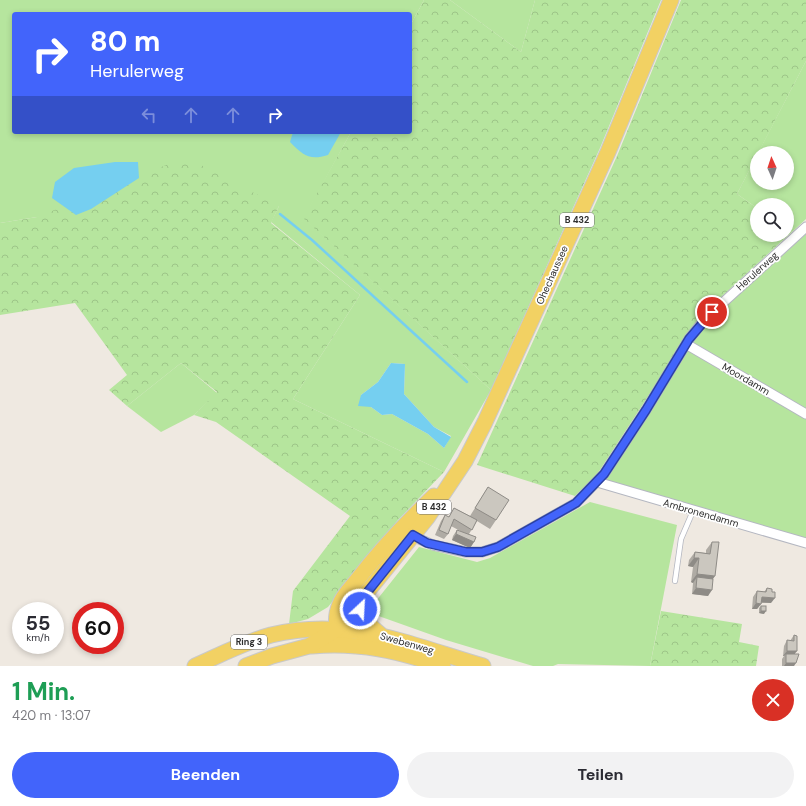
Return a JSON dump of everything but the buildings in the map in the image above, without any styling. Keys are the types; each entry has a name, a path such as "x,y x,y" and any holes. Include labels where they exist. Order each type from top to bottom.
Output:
{"main road":[{"name":"Ohechaussee","path":"452,479 472,450 498,395 608,152 671,0"},
{"name":"B 432","path":"306,630 325,617 340,602 391,538 452,479"},
{"name":"B 432","path":"309,646 337,629 427,518 452,479"},
{"path":"361,600 360,609 363,618 380,634"},
{"path":"340,602 336,618 337,629 341,638 348,645"},
{"name":"Swebenweg","path":"306,630 337,629 380,634 483,666"},
{"name":"Ring 3","path":"195,666 259,639 280,633 306,630"},
{"name":"Swebenweg","path":"309,646 348,645 388,649 443,666"},
{"name":"Ring 3","path":"246,666 272,656 309,646"}],"street":[{"name":"Herulerweg","path":"413,535 427,543 466,552 476,553 488,551 566,509 597,482 646,410 686,344 705,318 806,227"},
{"name":"Moordamm","path":"686,344 806,414"},
{"name":"Ambronendamm","path":"597,482 806,543"},
{"path":"391,538 404,535 413,535 411,525 414,515"}],"lane":[{"path":"675,581 682,539 693,511"}],"green space":[{"path":"0,0 424,0 412,22 412,12 12,12 12,134 350,134 304,218 491,390 444,472 293,399 360,295 271,222 279,206 37,217 0,223","holes":["391,363 405,364 404,394 434,427 451,436 444,448 428,434 392,414 382,415 371,407 361,395 378,382"]},
{"path":"424,0 450,0 521,52 535,0 661,0 600,148 491,390 303,218 350,134 412,134 412,22"},
{"path":"450,0 535,0 521,52"},
{"path":"681,0 806,0 806,61 762,146 750,146 750,169 737,194 750,203 750,242 781,242 708,309 687,337 596,476 575,496 477,465 617,156"},
{"path":"806,61 806,219 794,230 794,198 750,198 750,203 737,194 750,169 750,190 794,190 794,146 762,146"},
{"path":"186,157 279,206 271,223 360,295 293,399 444,472 398,520 328,607 308,619 289,624 293,591 350,516 216,422 194,415 217,392 181,363 127,406 109,390 127,375 75,303 0,315 0,223 37,217"},
{"path":"806,234 806,538 605,480 692,342 718,312"},
{"path":"181,363 217,393 194,415 161,432 127,406"},
{"path":"590,502 677,525 650,666 558,664 553,666 533,666 446,640 373,614 372,606 419,547 477,562 490,558"},
{"path":"661,611 742,624 739,642 759,646 756,666 650,666"}],"water":[{"path":"292,134 340,134 328,155 321,157 307,156 290,142"},
{"path":"115,162 138,162 139,178 91,209 76,215 52,198 55,182 74,168"},
{"path":"391,363 405,364 404,394 434,427 451,437 444,448 428,434 392,414 382,415 371,407 358,406 361,395 378,382"}],"waterway":[{"path":"280,214 312,240 467,382"}],"route":[{"path":"360,609 361,600 413,535 427,543 466,552 476,553 488,551 498,547 576,503 604,474 646,410 689,339 705,318 712,312"}]}
